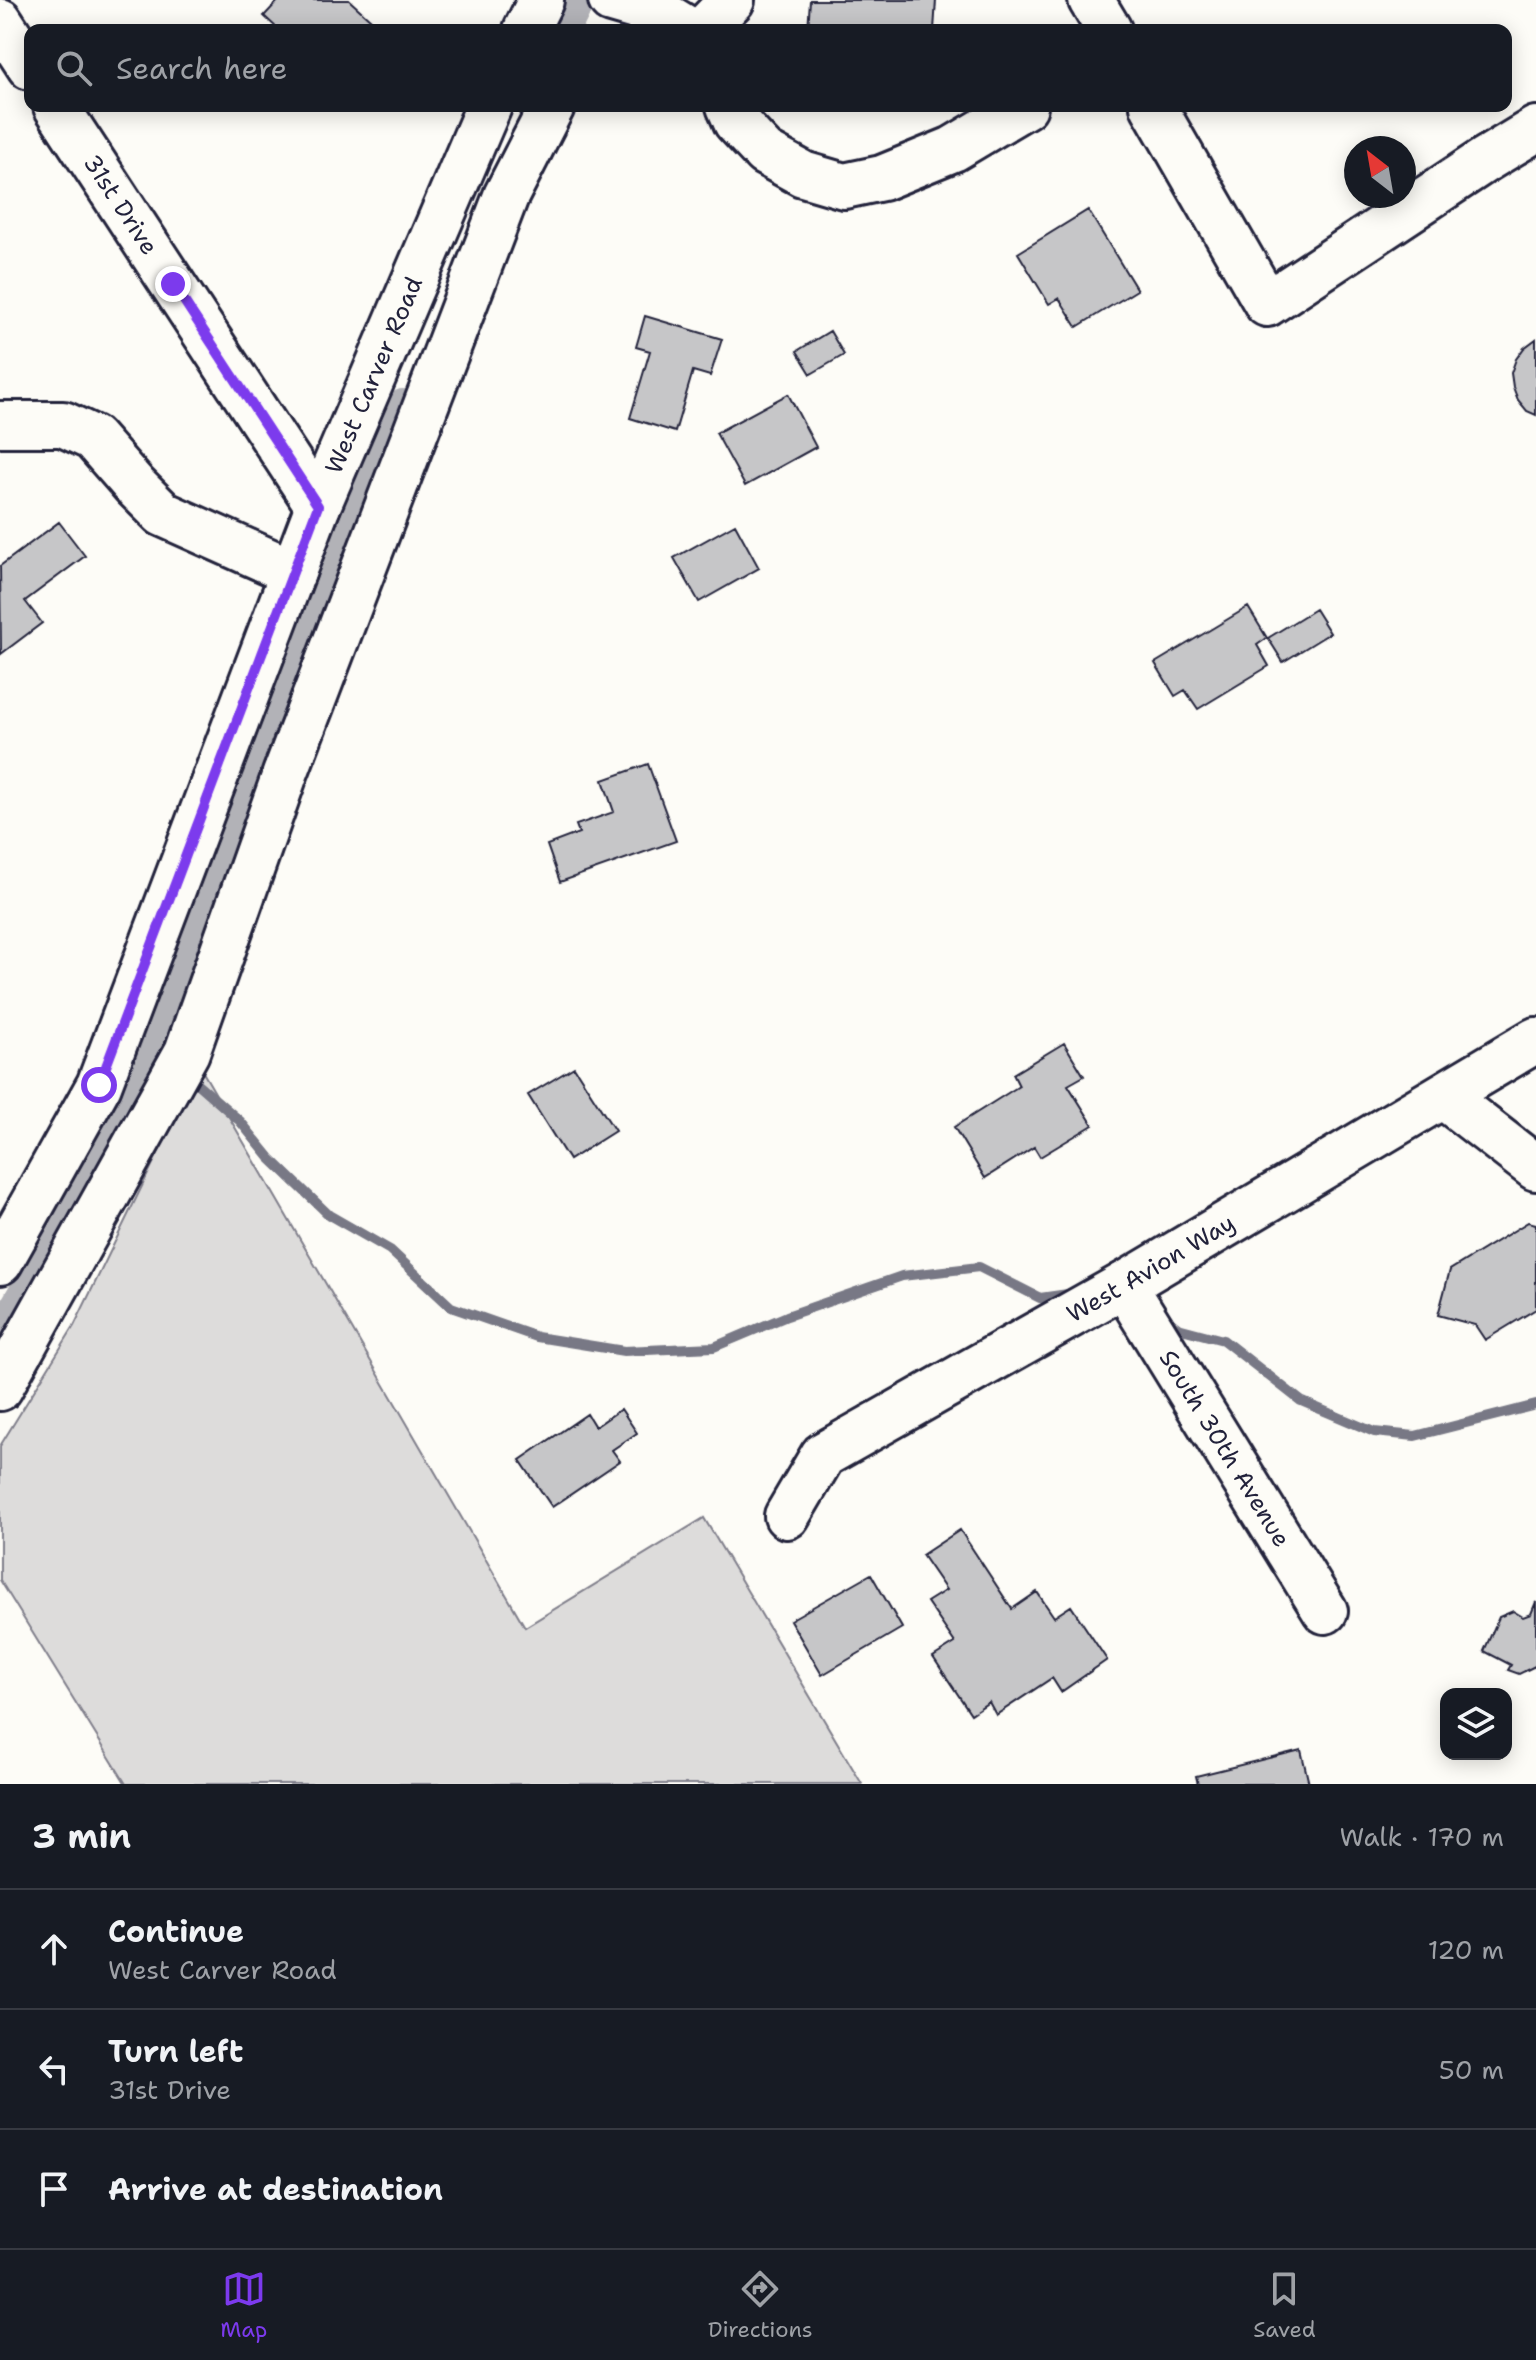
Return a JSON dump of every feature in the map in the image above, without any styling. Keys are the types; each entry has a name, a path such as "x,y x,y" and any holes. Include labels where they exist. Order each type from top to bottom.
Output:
{"street":[{"path":"529,24 541,0"},
{"path":"594,24 608,0 666,16 679,24"},
{"path":"709,24 732,0"},
{"path":"1091,0 1105,24"},
{"path":"0,21 24,58"},
{"name":"31st Drive","path":"60,112 318,506"},
{"name":"West Carver Road","path":"0,1262 99,1085 318,506 486,112"},
{"path":"0,1388 187,1052 285,774 506,196 549,112"},
{"path":"732,112 736,122 765,153 803,174 844,186 882,178 953,149 1015,112"},
{"path":"1156,112 1267,304 1536,129"},
{"path":"0,424 63,424 93,438 163,514 293,572"},
{"name":"West Avion Way","path":"787,1516 823,1455 1124,1285 1536,1040"},
{"path":"1443,1096 1536,1168"},
{"name":"South 30th Avenue","path":"1124,1285 1325,1611"}],"shaded area":[{"path":"200,1067 525,1627 704,1518 862,1784 126,1784 0,1580 0,1446 74,1326"}],"building":[{"path":"279,0 349,0 375,24 273,24 264,16"},
{"path":"810,0 936,0 934,24 808,24"},
{"path":"1088,210 1137,290 1077,327 1059,298 1049,304 1018,253"},
{"path":"645,316 722,339 710,376 693,371 675,432 630,418 650,351 636,347"},
{"path":"830,331 844,355 811,374 797,351"},
{"path":"1536,339 1536,415 1527,411 1518,400 1511,373 1524,348"},
{"path":"788,394 816,447 745,486 716,433"},
{"path":"59,522 85,556 25,601 42,623 1,654 0,566"},
{"path":"735,524 759,568 699,602 674,558"},
{"path":"1248,607 1267,638 1257,645 1269,666 1198,709 1185,690 1175,696 1155,663"},
{"path":"1315,609 1330,633 1283,662 1268,638"},
{"path":"648,764 676,841 560,882 547,845 579,833 576,825 614,812 603,780"},
{"path":"1064,1043 1084,1076 1068,1085 1093,1125 1040,1157 1034,1147 985,1178 954,1127 1019,1086 1013,1074"},
{"path":"574,1067 615,1131 569,1160 528,1095"},
{"path":"1528,1222 1536,1224 1536,1309 1485,1340 1475,1325 1438,1315 1450,1270"},
{"path":"621,1409 637,1433 612,1450 620,1461 552,1507 520,1460 587,1414 595,1427"},
{"path":"960,1530 1012,1609 1037,1592 1054,1617 1071,1606 1107,1660 1061,1692 1052,1678 996,1715 989,1702 971,1714 933,1657 955,1643 927,1602 946,1590 922,1555"},
{"path":"871,1574 902,1628 822,1675 790,1620"},
{"path":"1536,1602 1536,1669 1535,1666 1519,1674 1508,1670 1511,1665 1484,1651 1499,1617 1513,1611 1523,1617 1531,1614"},
{"path":"1301,1750 1309,1784 1198,1784 1196,1776"}],"waterway":[{"path":"565,24 577,0"},
{"path":"0,1339 147,1078 339,563 403,407"},
{"path":"185,1073 240,1121 270,1158 329,1215 390,1250 451,1307 537,1337 624,1351 714,1347 787,1316 902,1276 979,1267 1040,1298 1075,1293"},
{"path":"1166,1319 1178,1328 1223,1340 1301,1401 1374,1432 1415,1436 1536,1405"}],"route":[{"path":"99,1085 318,506 173,284"}]}
